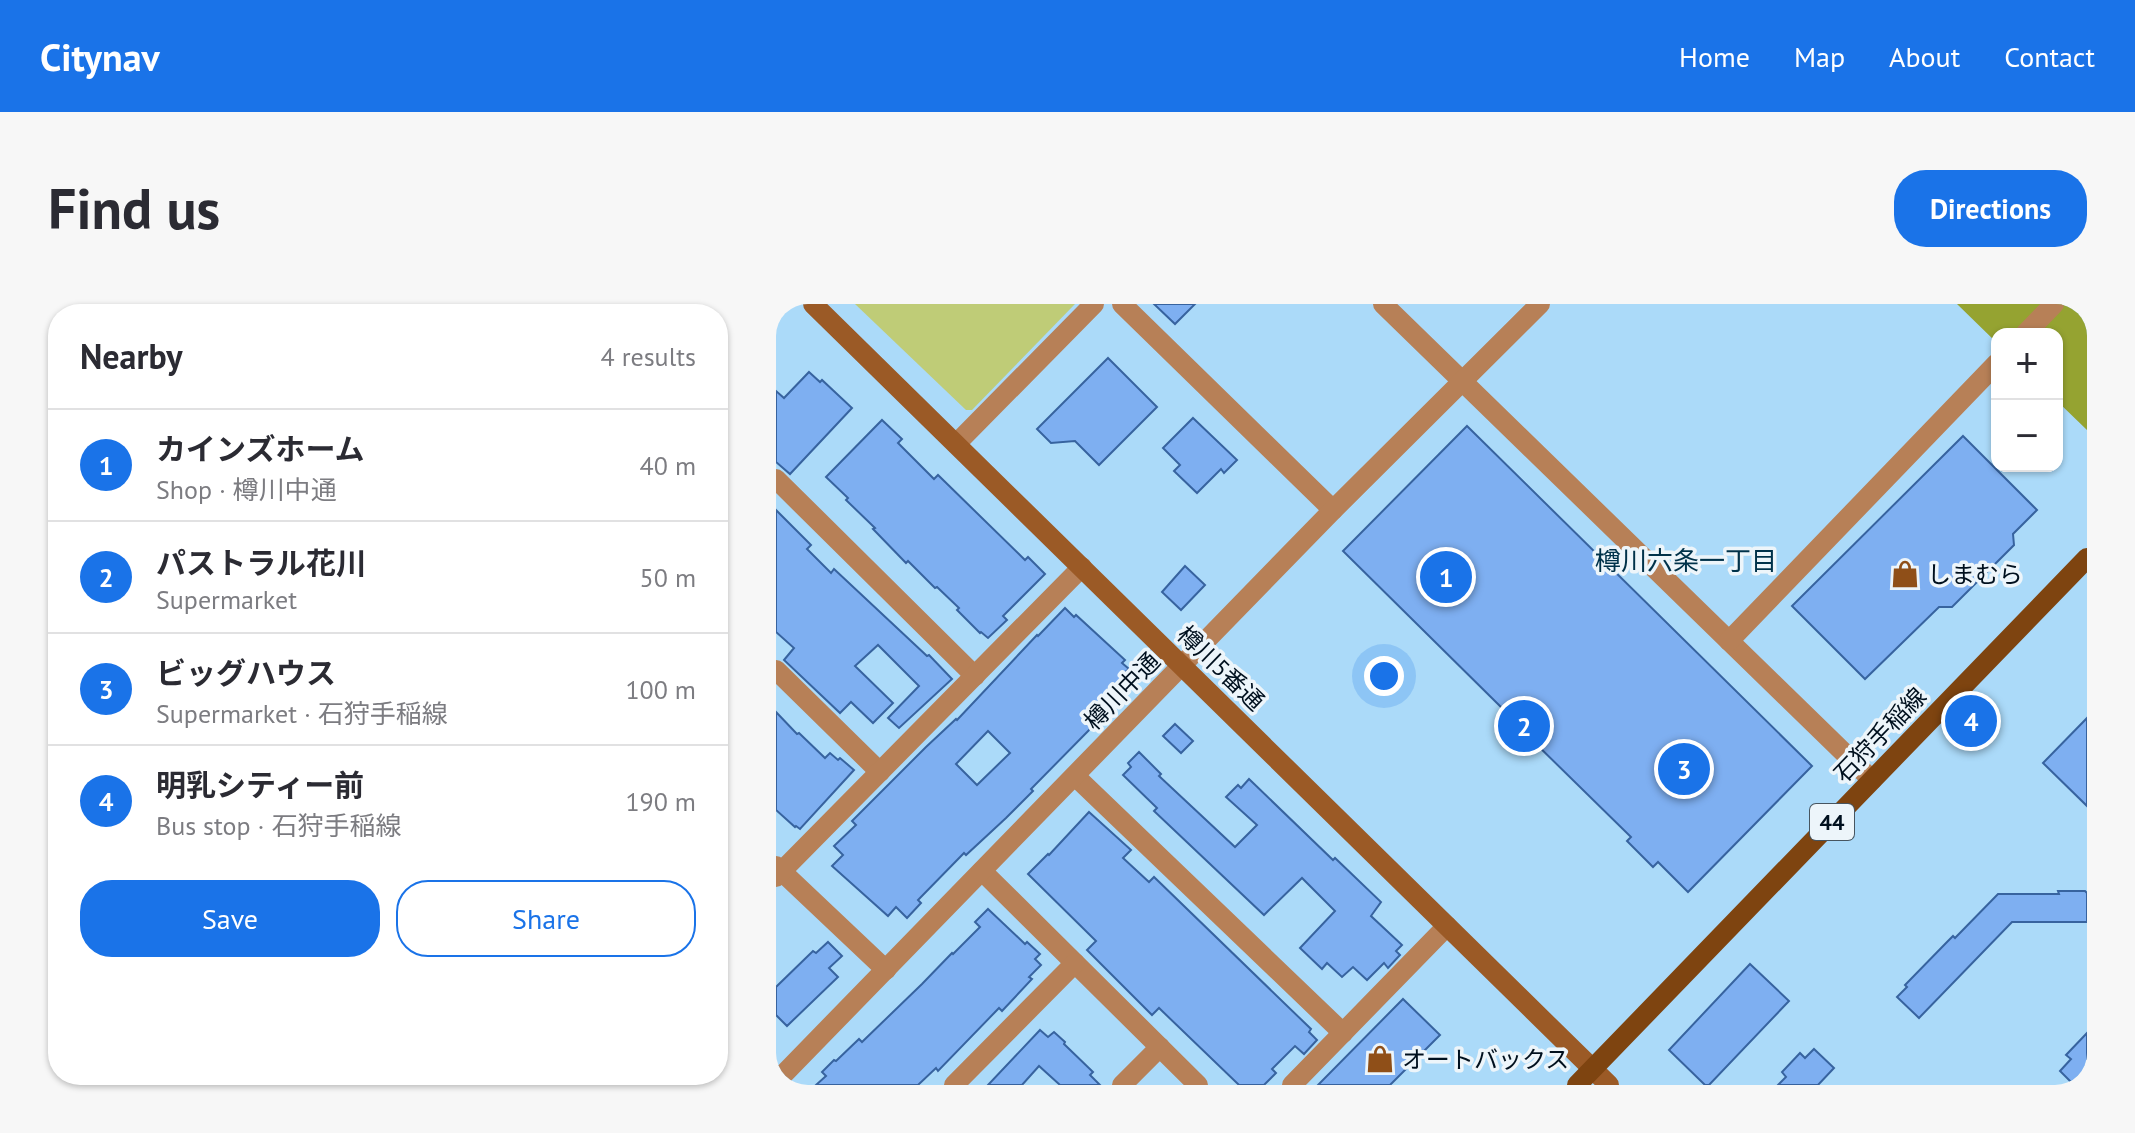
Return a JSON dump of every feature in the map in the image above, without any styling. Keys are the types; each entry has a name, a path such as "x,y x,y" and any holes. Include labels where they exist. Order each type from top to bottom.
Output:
{"main road":[{"name":"石狩手稲線","path":"1577,1085 2087,558"}],"street":[{"name":"樽川5番通","path":"813,304 1609,1085"},
{"path":"956,444 1094,304"},
{"path":"1122,304 1333,510"},
{"path":"1383,304 1872,780"},
{"name":"樽川中通","path":"776,1082 1333,510 1540,304"},
{"path":"2031,328 2054,304"},
{"path":"1729,641 1991,369"},
{"path":"776,479 975,676"},
{"path":"886,970 778,872 1082,567"},
{"path":"776,670 880,772"},
{"path":"1075,776 1343,1033"},
{"path":"982,871 1198,1085"},
{"path":"1292,1085 1447,926"},
{"path":"954,1085 1075,963"},
{"path":"1122,1085 1160,1047"}],"green space":[{"path":"855,304 1075,304 972,410 966,410"},
{"path":"1957,304 2087,304 2087,430 2063,407 2063,328 1991,328 1991,337"}],"building":[{"path":"1154,304 1195,304 1175,324"},
{"path":"1108,358 1157,407 1099,465 1075,441 1051,443 1037,429"},
{"path":"809,372 852,408 790,474 776,462 776,391 784,398"},
{"path":"1193,418 1237,460 1224,473 1221,469 1197,493 1174,471 1180,465 1163,448"},
{"path":"882,420 902,439 898,443 934,479 938,475 1025,560 1028,557 1045,574 1003,616 1007,620 988,638 937,587 908,561 906,563 826,477"},
{"path":"1467,426 1812,766 1688,892 1658,862 1653,867 1627,841 1631,837 1530,738 1526,742 1499,716 1505,711 1343,551"},
{"name":"しまむら","path":"1963,436 1991,464 1991,472 1999,472 2037,510 2013,534 2014,545 1952,607 1939,607 1865,679 1792,606"},
{"path":"776,510 811,545 807,549 831,573 834,569 952,679 899,728 888,718 919,686 878,645 855,666 893,703 873,723 851,702 840,713 784,660 794,648 776,632"},
{"path":"1185,566 1205,585 1181,610 1162,592"},
{"path":"1065,608 1125,660 1122,663 1129,669 1125,672 1133,680 1031,789 1033,791 966,855 964,853 918,900 921,903 907,918 896,907 888,916 832,866 843,855 834,846 856,825 852,821 957,720","holes":["988,731 1010,753 977,785 956,764"]},
{"path":"776,712 825,758 830,753 854,770 800,829 776,810"},
{"path":"2087,718 2087,806 2043,763"},
{"path":"1175,724 1193,741 1181,753 1163,736"},
{"path":"1139,752 1161,774 1159,776 1235,847 1257,825 1226,797 1249,779 1381,902 1371,916 1402,945 1396,951 1400,955 1388,968 1384,963 1367,980 1353,967 1342,977 1327,963 1322,969 1300,948 1335,911 1302,878 1264,915 1154,811 1157,808 1123,775 1131,767 1128,763"},
{"path":"1089,812 1131,850 1123,858 1149,882 1154,877 1311,1029 1309,1032 1317,1040 1304,1054 1295,1046 1272,1069 1276,1073 1264,1085 1239,1085 1159,1008 1152,1015 1087,950 1096,941 1028,874"},
{"path":"2058,891 2087,893 2087,922 2012,922 1919,1018 1897,997 1947,942 1953,936 1955,938 1998,894 2059,894"},
{"path":"988,909 1040,954 1035,959 1041,965 1029,977 1032,979 1002,1011 999,1008 938,1071 936,1068 918,1085 816,1085 826,1076 822,1072 834,1060 859,1039 862,1042 980,927 975,922"},
{"path":"828,942 842,956 829,968 838,977 787,1026 776,1015 776,987 813,951 816,953"},
{"path":"1750,964 1789,1001 1709,1085 1705,1085 1669,1050"},
{"name":"オートバックス","path":"1403,999 1440,1035 1390,1085 1318,1085"},
{"path":"1040,1030 1048,1037 1054,1032 1065,1042 1093,1072 1090,1075 1100,1085 1060,1085 1039,1066 1022,1085 988,1085"},
{"path":"2087,1033 2087,1085 2074,1085 2060,1071 2071,1059 2066,1055"},
{"path":"1814,1049 1834,1068 1818,1085 1778,1085 1786,1077 1782,1072 1800,1053 1805,1058"}],"place":[{"name":"しまむら","path":"1905,574"},
{"name":"カインズホーム","path":"1446,577"},
{"name":"明乳シティー前","path":"1971,721"},
{"name":"パストラル花川","path":"1524,726"},
{"name":"ビッグハウス","path":"1684,769"},
{"name":"オートバックス","path":"1380,1059"}],"district":[{"name":"樽川六条一丁目","path":"1686,560"}]}
